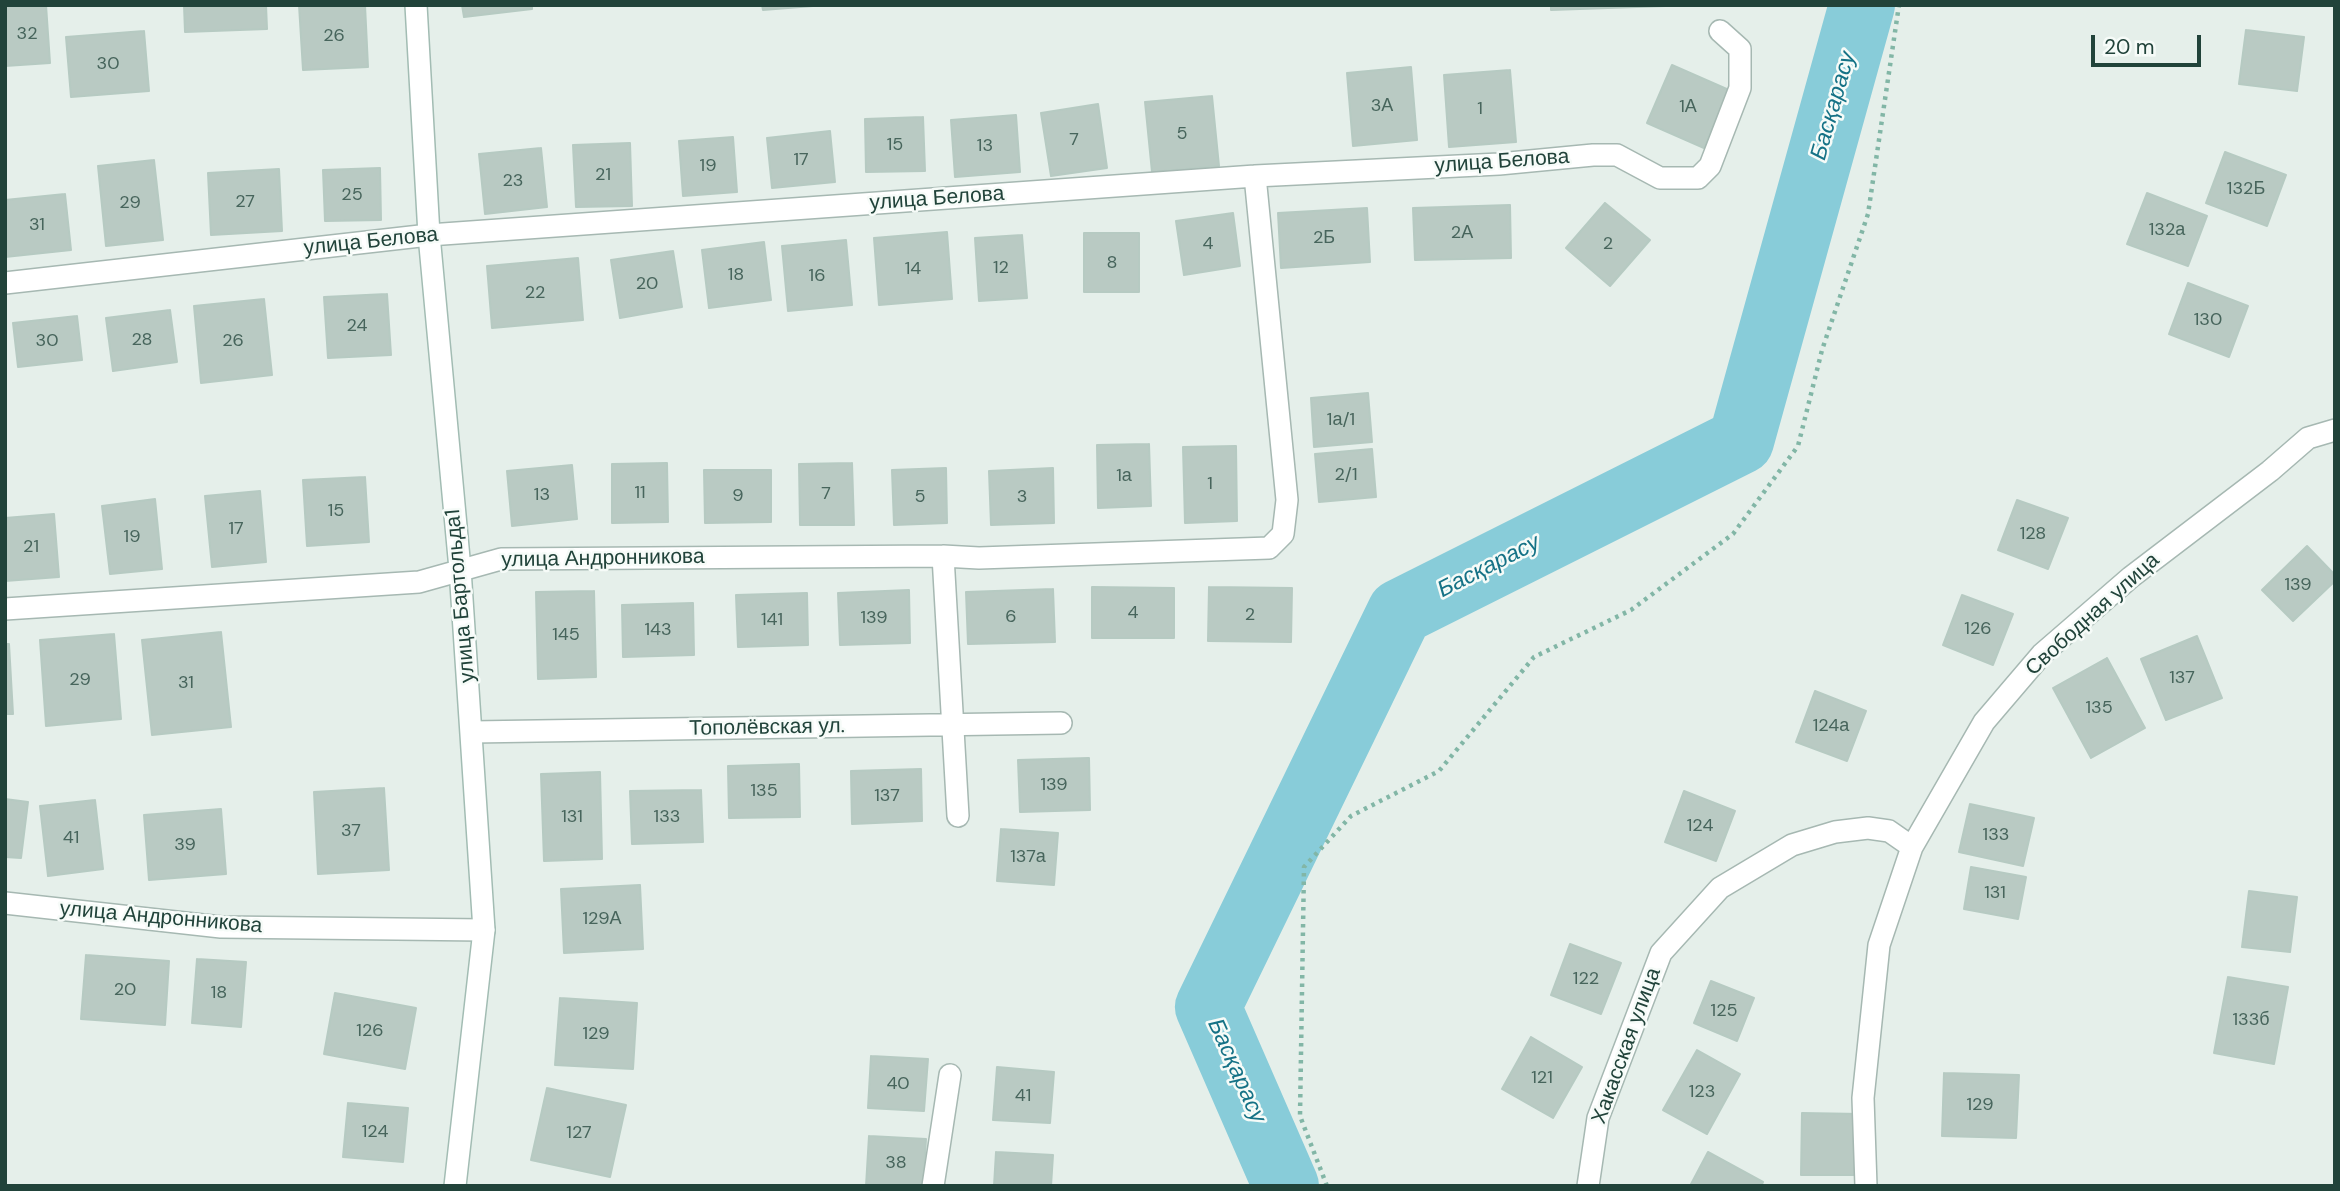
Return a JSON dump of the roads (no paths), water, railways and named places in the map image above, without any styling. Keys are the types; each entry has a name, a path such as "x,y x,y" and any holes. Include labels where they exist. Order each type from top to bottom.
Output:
{"street":[{"name":"улица Бартольда1","path":"415,5 429,235 460,569 484,930 455,1186"},
{"name":"улица Белова","path":"5,283 429,235 1255,176 1499,164 1593,155 1618,155 1660,178 1698,178 1710,166 1740,88 1740,49 1720,31"},
{"name":"улица Андронникова","path":"5,609 419,582 501,559 979,558 1269,548 1283,534 1286,500 1255,176"},
{"name":"Свободная улица","path":"1866,1186 1863,1098 1879,945 1912,847 1984,722 2042,654 2131,577 2270,471 2308,438 2335,430"},
{"path":"943,556 958,816"},
{"name":"Тополёвская ул.","path":"472,732 1061,723"},
{"name":"Хакасская улица","path":"1588,1186 1598,1118 1661,953 1720,888 1792,845 1835,832 1868,828 1889,831 1912,847"},
{"name":"улица Андронникова","path":"5,903 221,928 484,930"},
{"path":"933,1186 950,1075"}],"waterway":[{"name":"Басқарасу","path":"1286,1186 1208,1007 1400,612 1741,441 1862,5"}]}
